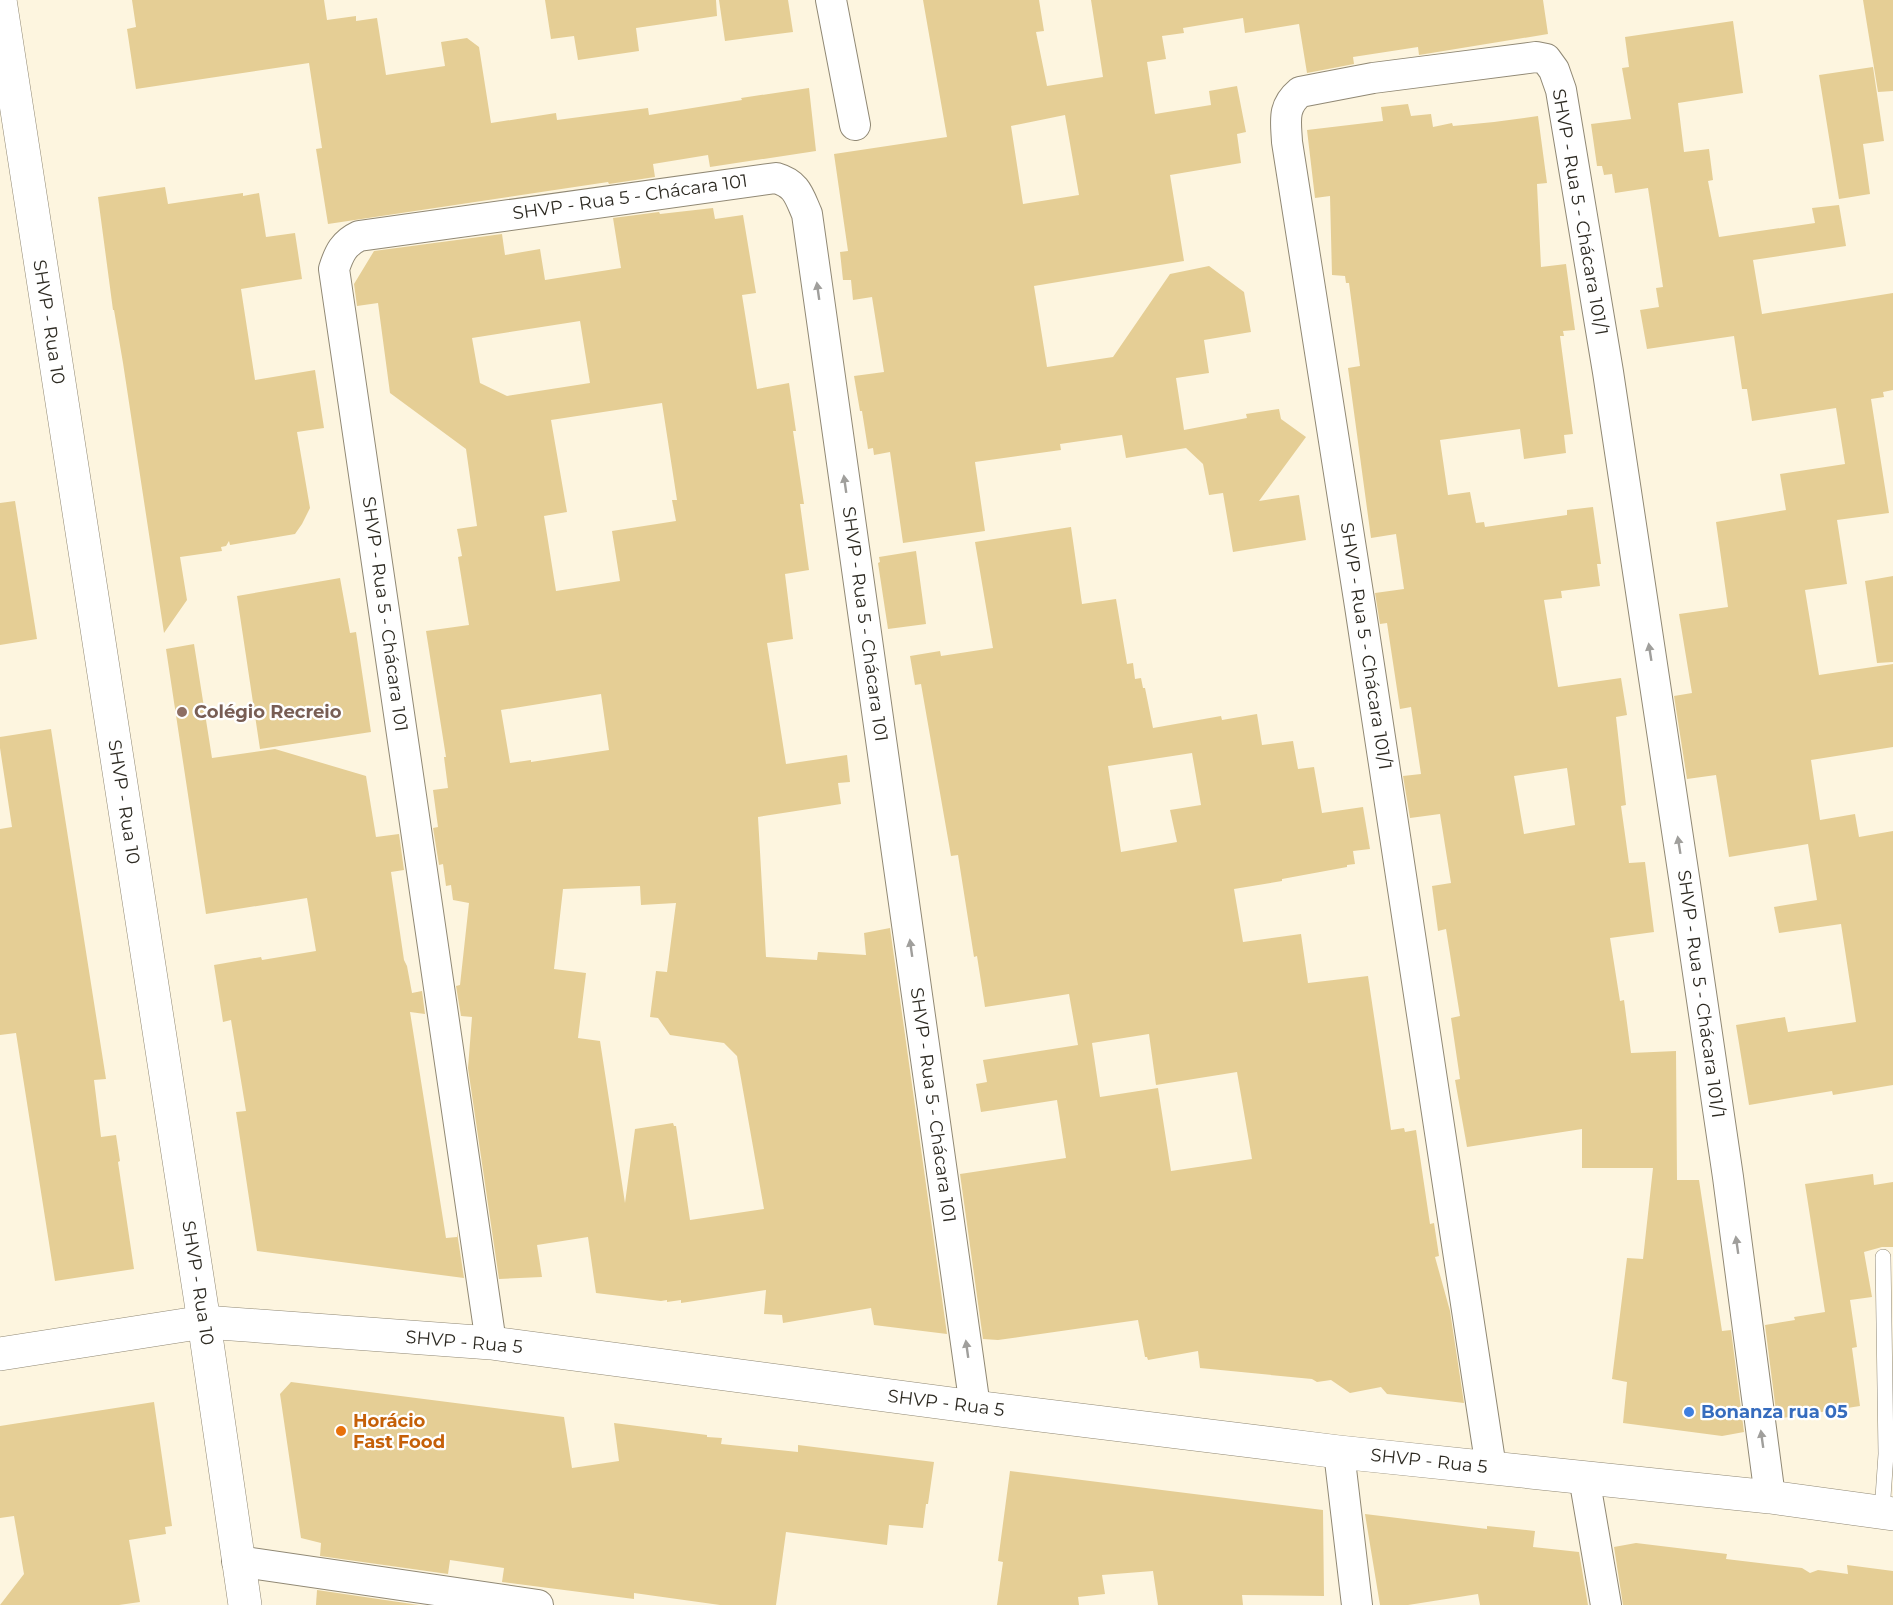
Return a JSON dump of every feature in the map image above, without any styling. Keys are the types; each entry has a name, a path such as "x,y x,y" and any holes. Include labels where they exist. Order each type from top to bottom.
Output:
{"street":[{"name":"SHVP - Rua 10","path":"0,0 204,1322 244,1605"},
{"path":"831,0 855,125"},
{"name":"SHVP - Rua 5 - Chácara 101/1","path":"1491,1468 1287,142 1286,113 1292,100 1300,92 1373,78 1536,57 1546,59 1554,70 1561,90 1608,372 1728,1177 1770,1497"},
{"name":"SHVP - Rua 5 - Chácara 101","path":"491,1343 334,269 338,254 350,240 359,236 776,178 788,181 797,190 807,214 975,1407"},
{"name":"SHVP - Rua 5","path":"0,1354 204,1322 491,1343 1339,1452 1770,1497 1888,1513"},
{"path":"1339,1452 1357,1605"},
{"path":"1584,1477 1606,1605"},
{"path":"237,1561 538,1605"}],"lane":[{"path":"1883,1257 1888,1513"}],"building":[{"path":"132,0 324,0 327,20 356,16 356,21 377,18 386,75 445,66 441,42 467,38 479,47 491,123 556,113 557,120 648,108 649,115 809,88 816,151 710,167 708,155 653,164 655,177 328,224 316,149 322,148 309,63 136,89 127,29 136,27"},
{"path":"545,0 716,0 717,16 636,28 639,51 578,60 574,36 551,39"},
{"path":"719,0 788,0 793,32 725,41"},
{"path":"923,0 1039,0 1044,31 1036,32 1047,86 1103,77 1091,0 1543,0 1548,34 1419,55 1418,47 1353,57 1354,64 1307,73 1299,24 1245,33 1243,18 1183,28 1184,33 1162,36 1166,59 1147,62 1155,114 1211,105 1209,91 1237,86 1246,132 1237,134 1241,163 1170,175 1184,261 1034,286 1047,367 1113,357 1170,274 1209,266 1244,292 1251,332 1204,340 1209,373 1176,378 1184,430 1247,418 1246,414 1279,409 1281,419 1306,437 1259,501 1299,495 1306,540 1233,552 1223,493 1209,495 1203,464 1186,448 1126,458 1122,435 1060,444 1061,450 975,462 985,531 903,543 890,452 874,455 873,448 868,449 862,411 860,411 854,376 884,372 872,297 853,300 851,280 843,280 840,252 848,251 834,154 947,137","holes":["1065,115 1079,195 1023,204 1011,126"]},
{"path":"1863,0 1893,0 1893,91 1878,92"},
{"path":"1733,21 1743,93 1678,103 1684,152 1709,149 1713,180 1708,181 1719,237 1815,223 1812,208 1839,205 1846,246 1753,260 1762,314 1893,293 1893,390 1883,392 1884,397 1871,399 1889,513 1837,520 1847,584 1805,590 1819,675 1893,664 1893,747 1811,760 1820,820 1855,814 1859,837 1893,831 1893,1085 1833,1095 1832,1091 1749,1105 1736,1025 1785,1017 1788,1032 1856,1022 1841,924 1779,933 1774,907 1817,900 1808,844 1729,857 1716,775 1687,779 1674,696 1692,693 1679,614 1728,607 1716,522 1786,510 1780,474 1845,464 1836,408 1752,421 1747,389 1742,389 1734,336 1647,349 1640,310 1659,307 1656,288 1663,287 1648,188 1615,193 1612,174 1604,175 1602,166 1597,166 1591,124 1631,119 1622,68 1629,67 1625,37"},
{"path":"1873,67 1884,141 1863,144 1870,194 1839,199 1819,75"},
{"path":"1408,104 1411,116 1431,114 1433,127 1452,123 1453,126 1538,116 1547,183 1537,184 1541,267 1566,264 1575,330 1563,331 1564,336 1560,336 1573,434 1564,435 1566,453 1524,459 1520,429 1440,440 1448,495 1470,492 1476,523 1484,522 1485,527 1567,515 1567,510 1593,507 1601,564 1597,564 1600,586 1561,591 1562,598 1544,600 1558,687 1621,678 1627,715 1616,717 1626,805 1621,806 1629,863 1645,862 1654,932 1610,938 1620,1001 1624,1000 1631,1053 1676,1051 1677,1180 1699,1180 1722,1331 1731,1330 1744,1432 1722,1436 1623,1423 1627,1382 1612,1379 1627,1258 1643,1259 1653,1168 1582,1168 1582,1129 1467,1147 1455,1080 1460,1079 1451,1018 1460,1016 1446,929 1438,931 1432,886 1451,883 1440,814 1410,818 1403,776 1421,774 1411,707 1400,709 1387,623 1380,624 1375,593 1404,589 1396,534 1371,538 1348,368 1360,366 1349,283 1346,283 1345,276 1332,275 1330,196 1315,198 1307,130 1383,121 1381,107","holes":["1567,768 1575,825 1524,834 1514,776"]},
{"path":"165,187 168,204 243,193 243,196 259,193 266,237 295,233 302,279 241,289 255,380 315,370 324,428 297,432 310,508 295,534 230,545 229,541 226,546 221,547 222,551 180,557 187,600 164,633 113,310 98,197"},
{"path":"713,208 715,219 743,215 756,293 742,295 757,389 789,383 796,431 793,431 804,504 800,504 809,570 785,574 793,639 767,643 786,764 847,755 850,782 838,783 841,804 758,817 766,957 817,960 818,952 866,955 864,933 890,928 947,1334 874,1325 871,1308 783,1323 782,1315 764,1314 766,1290 681,1303 681,1300 667,1302 667,1300 596,1293 588,1237 537,1245 542,1277 499,1279 468,1068 472,1017 461,1016 456,986 460,985 469,903 453,900 451,885 446,886 443,864 439,865 433,828 438,827 433,790 448,788 444,757 446,757 426,631 469,625 458,557 462,556 457,529 477,526 466,449 390,393 378,303 357,306 354,284 374,251 502,234 505,255 540,249 545,280 621,268 613,218 659,212 660,214","holes":["580,321 590,383 507,396 480,383 472,338","662,403 677,500 672,500 676,521 612,531 620,581 556,591 544,516 567,512 551,420","601,694 609,750 510,763 501,710","640,886 641,905 676,903 667,972 656,971 650,1017 658,1018 670,1035 724,1043 737,1056 764,1209 690,1220 676,1126 673,1123 635,1129 625,1203 600,1041 578,1038 586,973 554,969 563,889"]},
{"path":"15,501 37,639 0,645 0,503"},
{"path":"1071,527 1082,604 1116,599 1127,664 1133,663 1135,679 1141,678 1153,728 1221,716 1222,720 1257,714 1262,745 1293,741 1298,769 1314,767 1322,813 1363,807 1370,849 1353,851 1355,864 1282,879 1282,881 1234,889 1243,942 1301,934 1308,983 1368,976 1391,1130 1404,1128 1405,1132 1416,1130 1430,1224 1434,1223 1439,1256 1435,1257 1450,1311 1464,1403 1387,1394 1381,1387 1350,1393 1331,1380 1317,1382 1312,1379 1200,1368 1198,1351 1148,1360 1145,1357 1138,1320 998,1340 983,1339 960,1174 1066,1158 1057,1100 981,1112 976,1084 987,1082 983,1060 1078,1045 1069,994 985,1007 977,956 974,957 958,855 951,856 921,684 915,685 910,656 940,651 941,656 993,648 975,542","holes":["1192,753 1201,805 1170,810 1177,842 1121,852 1108,766","1149,1034 1156,1085 1237,1072 1252,1159 1171,1171 1158,1088 1100,1097 1092,1043"]},
{"path":"916,551 926,624 888,629 879,557"},
{"path":"1893,576 1893,662 1877,663 1865,581"},
{"path":"340,578 350,633 356,632 371,732 260,749 237,596"},
{"path":"194,644 212,758 275,749 366,776 376,837 399,834 404,870 391,872 404,960 412,993 422,991 425,1014 410,1012 446,1238 457,1237 457,1232 464,1278 257,1251 236,1112 246,1111 231,1020 223,1022 214,965 316,951 307,898 206,914 166,649"},
{"path":"51,729 106,1079 94,1080 101,1137 116,1135 134,1269 55,1281 16,1033 0,1035 0,829 12,827 0,737"},
{"path":"1873,1174 1874,1185 1893,1182 1893,1247 1882,1247 1864,1252 1872,1297 1850,1300 1857,1347 1852,1348 1860,1406 1777,1419 1765,1325 1825,1312 1805,1184"},
{"path":"291,1382 564,1417 572,1468 619,1461 614,1423 707,1435 707,1437 722,1438 721,1444 798,1452 798,1445 934,1462 923,1528 889,1525 887,1545 786,1532 776,1605 720,1605 634,1593 634,1599 502,1582 504,1568 450,1560 448,1574 320,1556 321,1543 301,1538 280,1394"},
{"path":"154,1402 172,1526 165,1527 166,1534 129,1540 140,1602 119,1605 0,1605 24,1574 14,1516 0,1518 0,1426"},
{"path":"1010,1471 1323,1510 1324,1596 1242,1595 1243,1605 1158,1605 1153,1571 1102,1575 1105,1594 1078,1597 1079,1605 997,1605 1003,1562 998,1561"},
{"path":"1365,1514 1487,1529 1487,1526 1535,1531 1533,1547 1579,1552 1588,1605 1480,1605 1478,1594 1408,1605 1380,1605"},
{"path":"1636,1543 1727,1554 1726,1559 1802,1568 1810,1573 1818,1570 1848,1574 1847,1565 1893,1571 1893,1605 1623,1605 1614,1547"},
{"path":"317,1590 419,1605 316,1605"}],"place":[{"name":"Colégio Recreio","path":"182,712"},
{"name":"Bonanza rua 05","path":"1689,1412"},
{"name":"Horácio Fast Food","path":"341,1431"}]}
